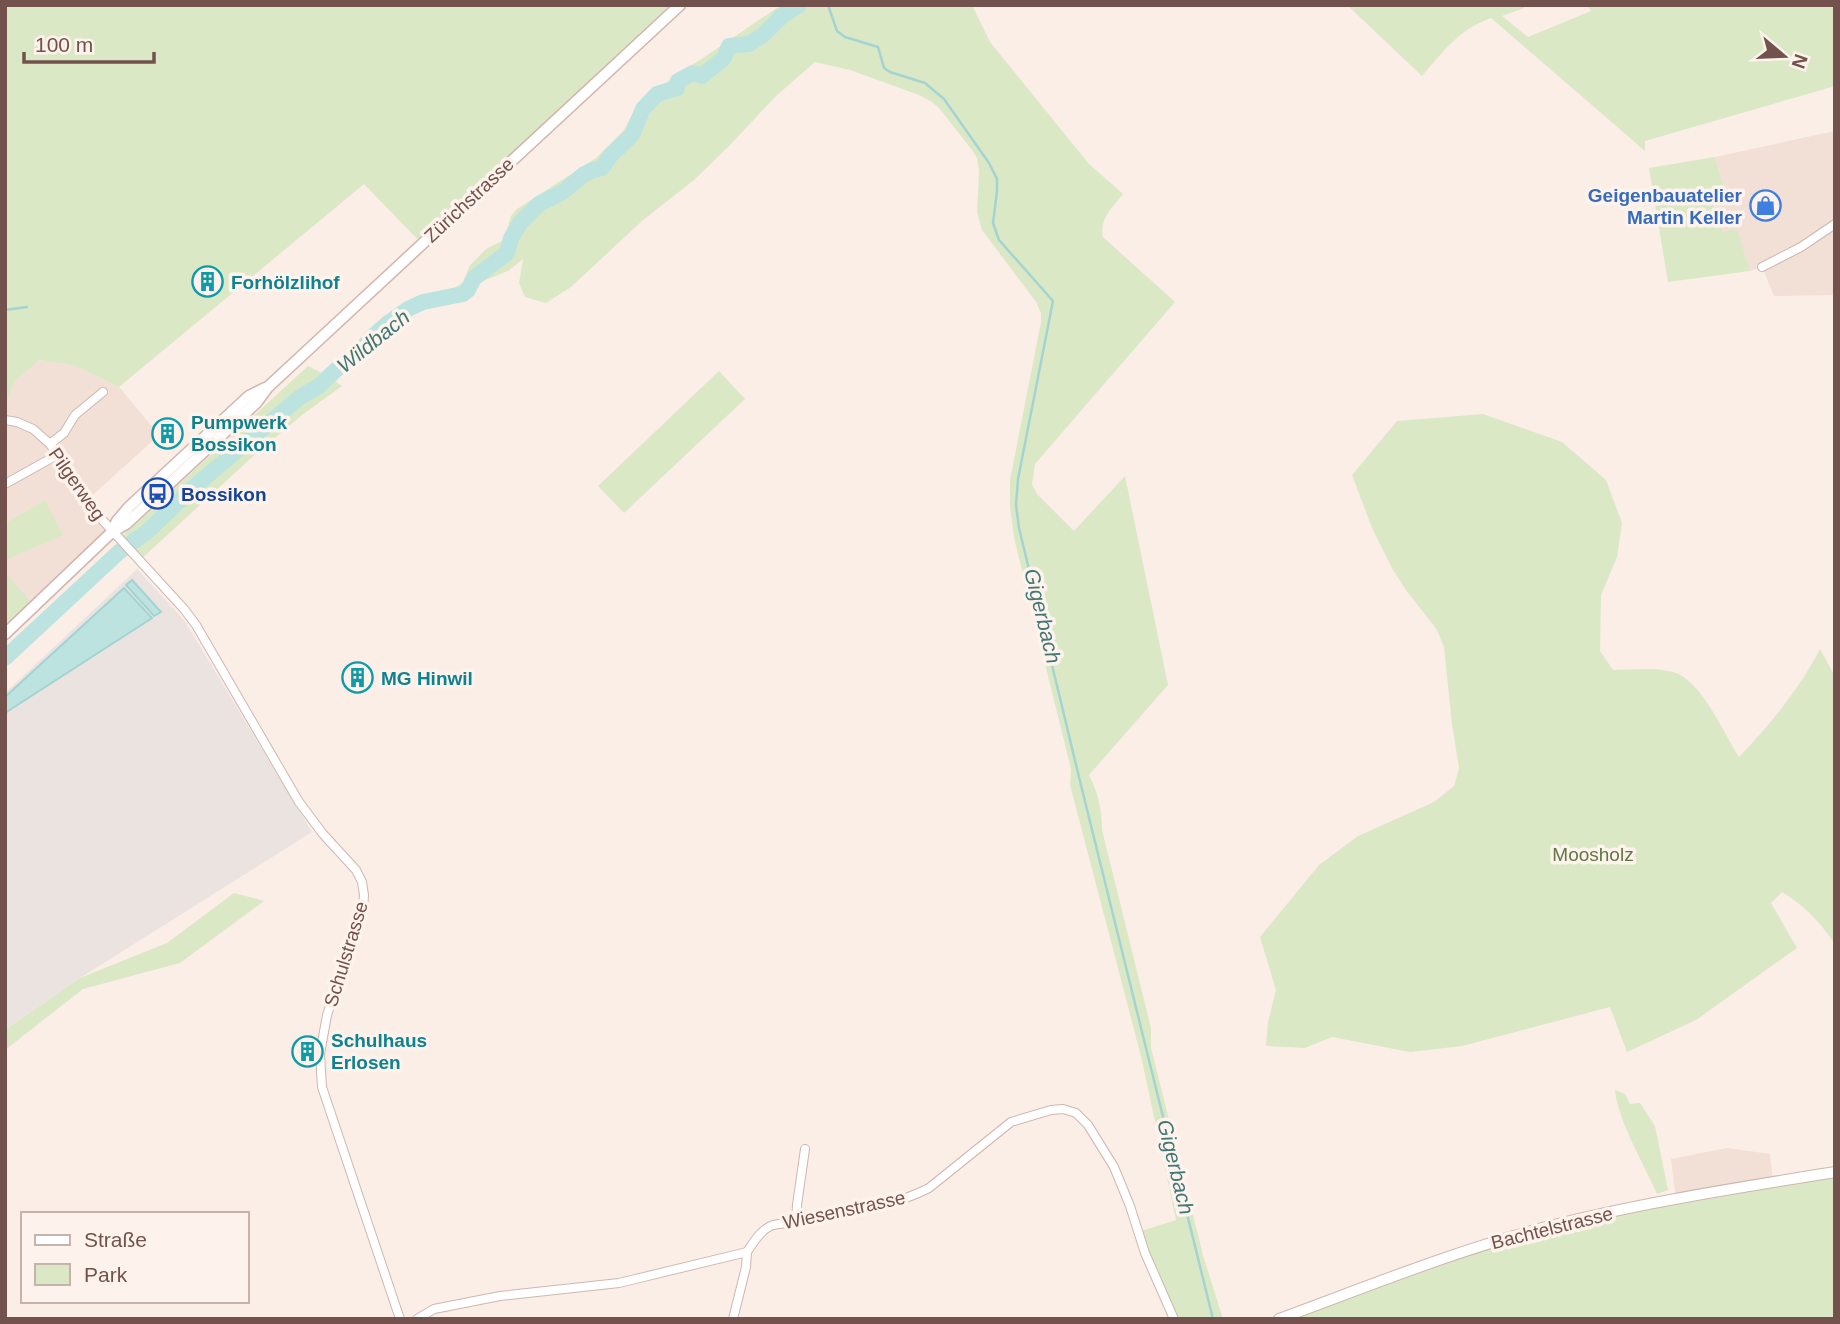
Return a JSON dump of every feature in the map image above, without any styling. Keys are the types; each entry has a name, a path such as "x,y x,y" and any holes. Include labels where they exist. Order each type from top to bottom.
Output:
{"main road":[{"name":"Zürichstrasse","path":"5,634 111,532 123,514 249,396 268,387 680,5"}],"street":[{"path":"1762,267 1801,247 1835,224"},
{"path":"50,444 64,433 77,413 103,392"},
{"name":"Pilgerweg","path":"5,420 33,429 50,444 111,532"},
{"path":"5,484 57,455"},
{"name":"Schulstrasse","path":"111,532 184,608 299,802 323,834 356,870 362,882 365,895 363,909 327,1015 320,1054 322,1087 400,1319"},
{"name":"Wiesenstrasse","path":"747,1252 757,1237 771,1226 895,1202 918,1194 1011,1122 1034,1114 1063,1109 1076,1113 1088,1125 1114,1167 1130,1206 1144,1252 1174,1319"},
{"path":"796,1223 805,1149"},
{"name":"Bachtelstrasse","path":"1279,1319 1467,1250 1542,1228 1636,1207 1835,1172"},
{"path":"417,1319 434,1309 500,1296 619,1283 747,1252 733,1319"}],"shaded area":[{"path":"1835,131 1835,295 1774,296 1762,267 1750,271 1737,229 1723,232 1713,202 1727,196 1715,157"},
{"name":"Bossikon","path":"40,360 75,366 119,387 159,435 87,500 112,532 35,606 5,572 5,561 63,535 45,500 5,523 5,405 15,381"},
{"path":"137,569 184,620 312,832 80,978 5,1030 5,693"},
{"path":"1727,1148 1770,1154 1773,1182 1676,1199 1671,1159"}],"green space":[{"path":"5,5 680,5 422,244 364,184 119,387 75,366 40,360 15,381 5,405"},
{"path":"781,5 972,5 990,42 1089,164 1123,194 1105,219 1103,237 1175,302 1035,464 1032,484 1037,494 1074,531 1125,476 1168,685 1089,775 1099,801 1102,830 1151,1028 1151,1048 1203,1255 1223,1319 1174,1319 1138,1232 1176,1220 1141,1056 1070,785 1071,769 1014,538 1010,506 1010,480 1041,313 1036,302 982,230 977,212 977,158 932,102 850,70 815,62 776,96 694,180 642,221 571,287 546,303 525,297 519,283 523,259 508,271 478,283 471,294 417,311 384,335 358,362 333,380 342,386 302,415 249,460 139,561 119,539 308,366 322,373 341,361 359,342 405,304 456,287 463,282 470,265 486,249 504,240 511,216 517,209 596,158 624,130 635,109 679,72"},
{"path":"1347,5 1524,5 1524,8 1502,16 1528,37 1591,11 1586,5 1835,5 1835,86 1645,141 1645,151 1491,18 1461,35 1422,76"},
{"path":"1715,157 1727,197 1713,203 1723,232 1737,228 1750,271 1668,282 1649,168"},
{"path":"719,371 745,399 624,513 598,486"},
{"name":"Moosholz","path":"1483,414 1562,442 1606,480 1622,523 1617,557 1601,595 1600,651 1613,670 1658,670 1673,672 1683,677 1702,696 1739,757 1784,706 1820,649 1835,676 1835,944 1812,915 1782,892 1771,903 1797,948 1696,1020 1627,1052 1610,1007 1462,1046 1410,1052 1332,1037 1305,1048 1266,1046 1268,1022 1276,990 1260,937 1319,865 1358,836 1434,802 1454,786 1459,768 1444,647 1437,630 1393,570 1372,528 1352,475 1397,421"},
{"path":"45,500 63,535 5,561 5,523"},
{"path":"5,572 35,606 5,633"},
{"path":"234,893 264,901 180,963 83,989 5,1050 5,1030 80,978 167,943"},
{"path":"1615,1090 1625,1094 1630,1104 1640,1103 1655,1126 1668,1190 1657,1194 1626,1129"},
{"path":"1835,1172 1835,1319 1280,1319 1543,1228"}],"water":[{"path":"132,580 161,612 154,616 126,585"},
{"path":"124,588 152,618 5,713 5,697"}],"waterway":[{"name":"Wildbach","path":"5,658 119,552 148,531 194,487 300,397 356,357 369,340 388,323 423,302 463,294 468,290 474,278 507,253 511,238 521,222 539,204 563,192 583,175 602,168 632,135 643,109 657,94 677,88 678,81 693,73 702,76 724,58 729,46 749,44 799,5"},
{"name":"Gigerbach","path":"828,5 837,31 845,37 878,47 884,68 925,83 944,99 989,163 997,179 993,223 999,240 1053,301 1018,479 1016,505 1019,528 1213,1319"},
{"path":"5,310 27,307"}],"place":[{"name":"Geigenbauatelier Martin Keller","path":"1765,206"},
{"name":"Forhölzlihof","path":"208,282"},
{"name":"Pumpwerk Bossikon","path":"168,433"},
{"name":"Bossikon","path":"158,494"},
{"name":"MG Hinwil","path":"358,678"},
{"name":"Schulhaus Erlosen","path":"308,1051"}]}
